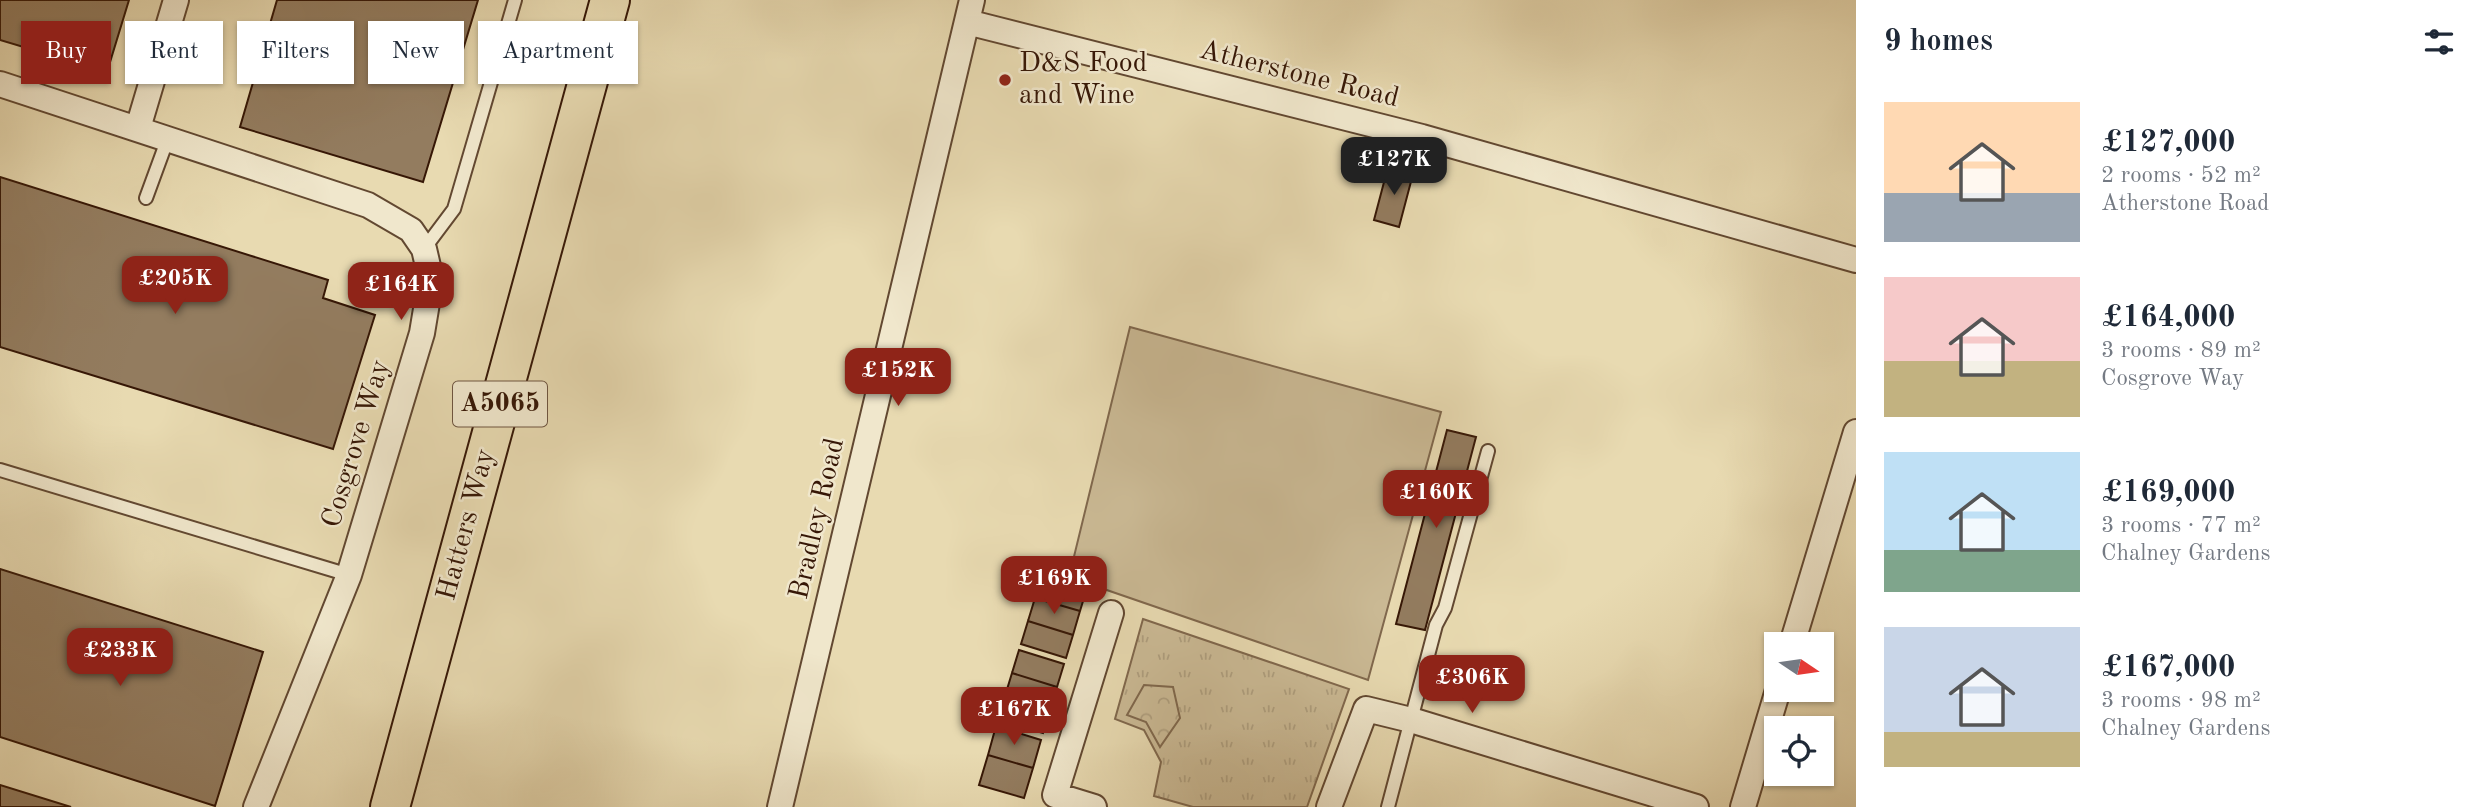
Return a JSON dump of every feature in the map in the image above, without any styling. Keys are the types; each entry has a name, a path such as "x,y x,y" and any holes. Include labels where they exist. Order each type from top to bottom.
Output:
{"main road":[{"name":"Hatters Way","path":"390,807 610,0"}],"street":[{"path":"138,128 176,0"},
{"name":"Atherstone Road","path":"970,11 1856,260"},
{"name":"Bradley Road","path":"780,807 970,11"},
{"path":"0,84 368,205 411,230 424,248"},
{"name":"Cosgrove Way","path":"256,807 349,575 422,333 430,279 424,248"},
{"path":"1796,632 1856,432"},
{"path":"1094,807 1051,801 1111,613"},
{"path":"1744,807 1775,702"},
{"path":"1329,807 1366,709 1696,807"}],"lane":[{"path":"424,248 454,209 515,0"},
{"path":"146,198 168,138"},
{"path":"1388,807 1436,625 1445,608 1488,452"},
{"path":"0,470 349,575"}],"green space":[{"path":"1130,327 1441,412 1368,680 1069,577"},
{"path":"1143,619 1349,689 1307,807 1193,807 1154,796 1161,762 1144,730 1115,719"},
{"path":"1144,685 1173,687 1180,718 1160,747 1146,722 1127,715"}],"building":[{"path":"0,0 129,0 111,59 111,21 21,21 21,46 0,40"},
{"path":"277,0 478,0 464,46 464,21 368,21 368,84 453,84 423,182 240,127 253,84 354,84 354,21 271,21"},
{"path":"1388,167 1413,174 1399,227 1374,220"},
{"path":"0,177 328,280 323,298 375,315 333,449 0,347"},
{"path":"1447,430 1476,437 1425,630 1396,624"},
{"path":"0,569 263,652 215,806 0,737"},
{"path":"1042,575 1087,588 1080,611 1035,598"},
{"path":"1035,598 1080,611 1073,635 1028,621"},
{"path":"1028,621 1073,635 1066,658 1021,644"},
{"path":"1019,650 1064,664 1057,687 1012,673"},
{"path":"1012,673 1057,687 1050,710 1005,696"},
{"path":"1005,696 1050,710 1043,733 998,720"},
{"path":"996,726 1041,740 1033,768 988,755"},
{"path":"988,755 1033,768 1024,798 979,785"},
{"path":"0,785 71,807 0,807"}],"place":[{"name":"D&S Food and Wine","path":"1005,80"}]}
